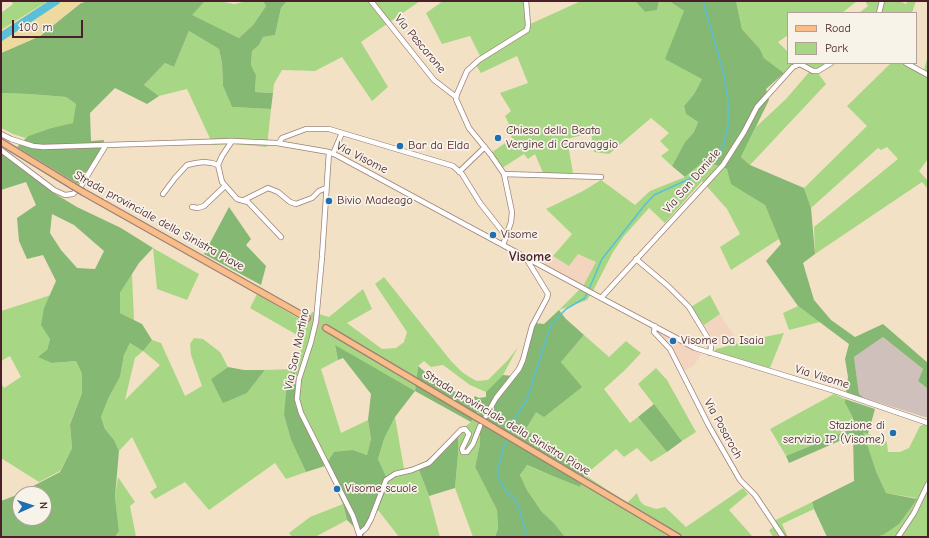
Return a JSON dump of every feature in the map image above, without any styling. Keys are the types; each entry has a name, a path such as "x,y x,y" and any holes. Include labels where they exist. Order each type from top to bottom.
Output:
{"main road":[{"name":"Strada provinciale della Sinistra Piave","path":"1,142 83,192 307,318"},
{"name":"Strada provinciale della Sinistra Piave","path":"326,328 488,426 678,537"}],"street":[{"name":"Via Pescarone","path":"371,1 434,80 456,97 458,88 467,70 479,60 527,30 526,1"},
{"path":"879,12 882,1"},
{"name":"Via San Daniele","path":"601,298 723,164 744,132 757,107 793,67 800,64 813,71 818,71 829,64"},
{"path":"908,64 928,75"},
{"path":"456,97 469,128 504,174 512,212 511,222 503,245"},
{"path":"279,143 282,138 306,129 329,129 453,166 462,174 480,204 506,236"},
{"name":"Via San Martino","path":"342,133 331,153 326,188 316,321 299,379 297,399 301,413 353,516 359,536"},
{"name":"Via Visome","path":"1,134 11,139 43,148 232,141 279,143 331,153 695,348 835,391 928,423"},
{"path":"232,141 218,165 222,182 237,199 248,202 281,238"},
{"path":"1,150 54,190 65,195 73,194 81,186 106,145"},
{"path":"459,172 484,146"},
{"path":"163,194 187,165 204,162 218,165"},
{"path":"504,174 601,177"},
{"path":"192,207 198,208 204,206 225,186"},
{"path":"244,200 268,188 278,192 290,202 296,204 312,198 319,191 326,188"},
{"path":"486,416 496,398 519,369 523,360 532,326 548,294 525,257"},
{"path":"636,259 668,286 689,307 709,340 711,347 710,353"},
{"name":"Via Posaroch","path":"655,326 654,332 670,349 709,426 740,480 755,495 783,537"},
{"path":"359,536 366,528 371,518 386,480 395,474 412,470 429,463 461,430 465,428 469,434 462,449 463,452 467,452 473,444 480,426"},
{"path":"898,536 914,513 928,484"}],"shaded area":[{"path":"578,253 596,262 583,286 544,265 553,256 569,266"},
{"path":"720,314 736,339 717,344 704,325"},
{"path":"657,330 701,354 694,366 682,371 656,332"},
{"path":"883,337 923,369 918,381 928,389 928,418 864,398 859,394 854,357"}],"green space":[{"path":"11,1 48,1 1,30 1,13 13,4"},
{"path":"88,1 205,1 192,15 239,38 253,25 266,6 263,1 287,1 281,8 275,35 263,37 259,45 252,51 251,65 256,75 255,92 273,93 271,109 232,107 223,86 222,63 219,49 189,31 174,67 165,63 144,85 159,96 147,104 115,88 90,113 91,141 104,140 103,147 78,184 17,147 28,136 51,128 73,123 76,104 66,97 1,93 1,53 40,36 81,3"},
{"path":"205,1 219,1 234,4 248,1 263,1 266,6 253,25 239,38 191,15"},
{"path":"287,1 420,1 361,42 388,87 372,101 342,57 315,71 282,70 274,84 273,93 255,92 256,75 251,65 252,51 259,45 263,37 275,35 281,8"},
{"path":"443,1 527,1 528,25 581,1 635,1 645,12 657,10 659,1 669,1 684,11 702,79 694,94 684,106 686,114 698,122 694,132 685,142 672,166 661,156 669,150 660,141 669,133 651,118 609,154 594,152 591,133 567,139 573,173 543,173 535,154 528,159 524,154 502,168 491,153 512,138 505,127 509,124 505,116 511,111 500,93 528,83 517,56 481,73 474,62 481,58 470,36 442,44 426,13"},
{"path":"635,1 659,1 657,10 645,12"},
{"path":"669,1 736,1 742,29 760,49 764,58 784,73 766,89 769,100 741,157 750,165 804,188 811,208 815,254 803,263 814,300 831,320 855,337 883,324 928,363 928,389 918,381 923,369 883,337 854,357 859,394 864,398 846,393 848,377 845,359 849,344 798,306 766,261 781,244 765,205 731,184 727,169 713,164 709,157 685,177 672,166 685,142 694,132 698,122 686,114 684,106 694,94 702,79 665,59 684,11"},
{"path":"736,1 857,1 843,12 787,12 787,36 778,42 787,51 787,64 797,64 784,73 764,58 760,49 742,29"},
{"path":"865,1 899,1 906,4 908,1 916,1 912,12 860,12 868,6"},
{"path":"189,31 219,49 222,63 223,86 232,107 271,109 267,147 234,144 213,145 187,89 159,96 144,85 165,63 174,67"},
{"path":"928,56 928,159 919,171 928,181 928,189 922,182 815,254 814,227 898,159 887,147 881,150 878,148 811,208 804,188 867,126 847,106 890,64 913,64 924,70"},
{"path":"800,64 829,64 818,73 826,84 750,165 741,157 756,127 786,99 810,71"},
{"path":"1,93 66,97 76,104 74,123 51,128 25,138 13,134 1,128"},
{"path":"1,152 52,192 77,207 121,228 153,248 139,263 120,293 120,313 142,324 152,340 143,351 130,343 124,355 120,377 109,397 101,417 105,429 114,440 119,451 115,497 119,531 115,537 1,537 1,501 12,497 12,526 52,526 52,486 33,486 60,472 72,448 70,424 82,393 82,374 76,361 52,363 38,357 47,350 50,339 41,325 44,308 56,281 43,255 27,259 19,241 17,218 36,205 26,182 1,190","holes":["52,214 74,225 104,251 95,269 77,268 61,250 50,233"]},
{"path":"709,157 713,164 727,169 750,195 765,205 779,239 731,270 720,247 740,234 727,209 702,181 665,223 649,208 624,236 613,252 587,300 559,310 583,286 596,262 578,254 569,266 553,256 572,234 546,209 583,191 601,180 635,205 650,191 685,177"},
{"path":"229,207 251,239 246,245 266,266 261,285 204,254"},
{"path":"153,248 199,274 187,300 157,289"},
{"path":"132,274 134,320 120,313 120,293"},
{"path":"384,277 451,361 462,372 477,381 488,380 508,360 518,347 503,375 486,392 470,385 443,365 431,367 424,361 418,366 415,391 335,346 338,360 321,369 341,433 368,420 371,439 367,455 353,450 324,466 295,404 295,370 284,415 291,440 306,472 286,479 275,463 209,510 185,482 155,499 150,492 157,487 132,437 119,451 114,440 105,429 101,417 109,397 120,377 124,355 130,343 143,351 152,340 161,343 185,396 202,386 191,355 190,344 194,338 203,339 220,352 228,367 211,379 247,393 265,370 295,369 304,339 250,308 257,294 306,323 312,312 329,317 363,289 372,309 347,323 382,349 396,348 404,342 407,332 375,284","holes":["143,351 160,365 125,400 135,358"]},
{"path":"51,295 44,308 50,339 47,350 52,363 76,361 82,374 82,393 70,423 72,448 60,471 39,482 1,458 1,383 4,388 21,377 10,356 1,361 1,311"},
{"path":"710,295 720,314 704,325 691,307"},
{"path":"798,306 820,322 789,330 783,313"},
{"path":"559,310 566,319 584,335 561,362 582,387 544,417 536,412 526,429 585,475 580,487 527,465 520,475 527,490 542,512 554,523 565,537 495,537 498,529 497,510 475,467 480,444 479,409 471,422 415,391 418,366 436,381 472,401 475,396 479,398 486,397 486,392 503,375 513,376 519,369 534,323 544,324"},
{"path":"784,333 770,368 716,352 715,350 754,339"},
{"path":"584,335 609,357 626,341 641,353 604,389 630,423 638,417 667,452 651,462 637,448 624,457 616,449 585,475 526,429 536,411 581,387 561,362"},
{"path":"335,345 415,391 395,417 384,439 378,459 389,483 378,510 363,536 347,520 343,504 325,466 334,452 353,450 367,455 371,439 368,420 371,394 343,358 338,360"},
{"path":"228,367 244,370 265,370 247,393 223,403 211,379"},
{"path":"656,368 667,380 696,432 682,441 638,384"},
{"path":"295,369 295,404 325,466 306,472 291,440 284,415 287,383"},
{"path":"834,394 845,399 845,403 853,418 851,429 786,456 770,429"},
{"path":"845,399 875,409 868,434 863,432 876,471 886,493 917,499 899,524 883,535 876,537 827,537 812,502 854,481 853,435 789,463 786,456 851,429 853,418 845,403"},
{"path":"654,404 682,441 667,452 638,417"},
{"path":"479,408 480,444 475,467 497,510 498,530 495,537 473,537 455,488 458,455 458,432 471,422"},
{"path":"395,417 404,469 417,465 429,496 440,537 399,537 378,510 389,483 378,459 384,439"},
{"path":"928,421 928,537 876,537 883,535 916,498 886,493 876,471 862,431 885,439 888,452 900,452 909,448 920,426 926,424"},
{"path":"458,432 458,455 455,488 429,496 417,465 425,462"},
{"path":"526,465 580,487 585,475 627,503 637,493 640,501 644,505 656,509 665,507 686,527 743,488 748,494 729,510 753,537 565,537 554,523 542,512 527,490 520,475"},
{"path":"118,477 135,502 130,506 136,537 115,537 119,531 115,497"},
{"path":"812,502 814,509 782,524 788,537 773,537 769,530 777,525 774,521"},
{"path":"343,504 347,520 315,537 292,537 289,533 310,517"}],"sand":[{"path":"48,1 88,1 80,3 40,36 1,53 1,30"}],"waterway":[{"path":"1,37 56,1"},
{"path":"589,289 602,259 654,195 689,179 709,166 723,146 728,125 728,100 724,75 703,1"},
{"path":"527,537 517,502 505,490 497,474 502,452 512,423 527,399 551,325 566,309 585,298 587,293"}],"tunnel":[{"path":"307,318 326,328"}],"place":[{"name":"Chiesa della Beata Vergine di Caravaggio","path":"498,138"},
{"name":"Bar da Elda","path":"400,146"},
{"name":"Bivio Madeago","path":"329,201"},
{"name":"Visome","path":"493,235"},
{"name":"Visome Da Isaia","path":"673,341"},
{"name":"Stazione di servizio IP (Visome)","path":"893,433"},
{"name":"Visome scuole","path":"337,489"}],"district":[{"name":"Visome","path":"530,257"}]}
